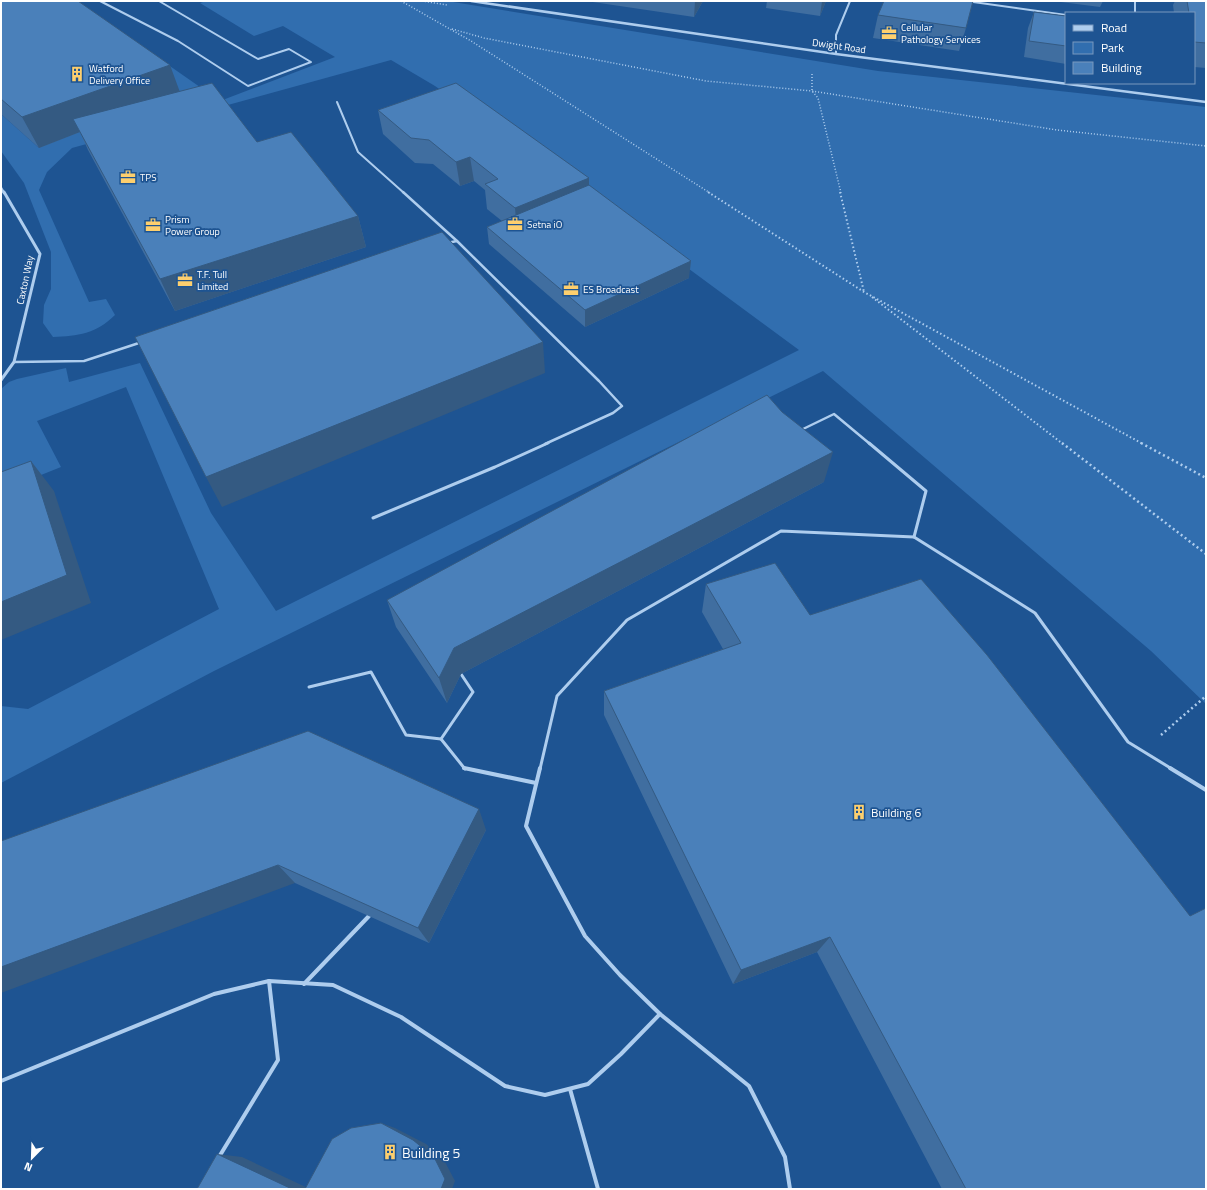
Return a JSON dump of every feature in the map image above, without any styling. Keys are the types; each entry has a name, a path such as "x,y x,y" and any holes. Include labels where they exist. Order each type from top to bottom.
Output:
{"street":[{"name":"Dwight Road","path":"471,1 836,54 1065,84"},
{"name":"Dwight Road","path":"1067,84 1206,102"},
{"name":"Caxton Way","path":"1,188 40,254 14,362 1,380"}],"lane":[{"path":"100,1 178,41 248,86 311,62 289,48 258,59 159,1"},
{"path":"836,54 836,35 850,1"},
{"path":"966,1 1065,15"},
{"path":"1134,1 1135,12"},
{"path":"337,102 358,152 457,241 594,376 622,406 613,413 495,467 373,518"},
{"path":"443,243 457,241"},
{"path":"14,362 84,361 144,342"},
{"path":"794,433 834,414 926,491 914,537"},
{"path":"790,1189 785,1157 749,1086 660,1014 620,975 585,936 526,826 557,696 627,620 782,531 914,537 1035,613 1128,742 1206,790"},
{"path":"309,687 371,672 406,735 441,739 465,769 536,783"},
{"path":"441,739 473,692 461,674"},
{"path":"304,984 369,916"},
{"path":"1,1081 214,994 269,982 333,985 401,1016 505,1086 545,1095 588,1084 621,1054 660,1014"},
{"path":"216,1162 278,1060 269,982"},
{"path":"570,1089 598,1189"}],"path":[{"path":"400,1 471,41 698,184 864,292 1206,554"},
{"path":"448,28 484,38 706,81 812,91 1057,130 1206,146"},
{"path":"812,71 812,91 818,98 864,292 1206,478"},
{"path":"1143,750 1206,696"}],"green space":[{"path":"206,1 447,1 878,71 1206,107 1206,704 1151,651 823,371 214,671 1,783 1,706 28,709 219,609 126,387 37,421 61,467 6,489 1,511 1,389 9,382 66,368 69,382 140,363 211,513 276,611 799,350 548,165 435,86 391,60 72,148 47,172 39,190 89,302 106,299 115,315 101,326 86,333 53,337 43,323 44,305 51,289 51,252 24,183 1,151 1,114 39,148 144,48 220,101 335,57 283,26 254,36 200,3"}],"building":[{"name":"Watford Delivery Office","path":"1,1 78,1 170,65 22,117 1,99"},
{"path":"884,1 973,1 966,28 878,15"},
{"path":"1187,1 1206,1 1206,43 1195,42 1195,12 1189,12"},
{"path":"1034,12 1065,16 1065,46 1029,41"},
{"path":"212,83 257,142 291,132 358,216 160,279 73,119"},
{"path":"456,83 589,178 515,208 485,184 498,179 470,157 456,162 429,140 411,138 378,110"},
{"path":"589,185 691,261 585,310 487,227"},
{"path":"442,232 543,342 206,477 135,337"},
{"path":"767,395 782,412 833,452 454,648 439,678 387,600"},
{"path":"31,461 67,575 1,602 1,472"},
{"name":"Building 6","path":"775,563 810,615 921,579 987,655 1190,916 1206,908 1206,1189 966,1189 830,937 741,970 604,691 741,643 706,584"},
{"path":"308,731 479,809 418,928 278,865 1,967 1,841"},
{"name":"Building 5","path":"381,1123 413,1140 434,1157 445,1179 441,1189 305,1189 332,1139 351,1128"},
{"path":"217,1154 292,1189 197,1189"}],"place":[{"name":"Cellular Pathology Services","path":"889,33"},
{"name":"Watford Delivery Office","path":"77,74"},
{"name":"TPS","path":"128,177"},
{"name":"Setna iO","path":"515,224"},
{"name":"Prism Power Group","path":"153,225"},
{"name":"T.F. Tull Limited","path":"185,280"},
{"name":"ES Broadcast","path":"571,289"},
{"name":"Building 6","path":"859,812"},
{"name":"Building 5","path":"390,1152"}]}
